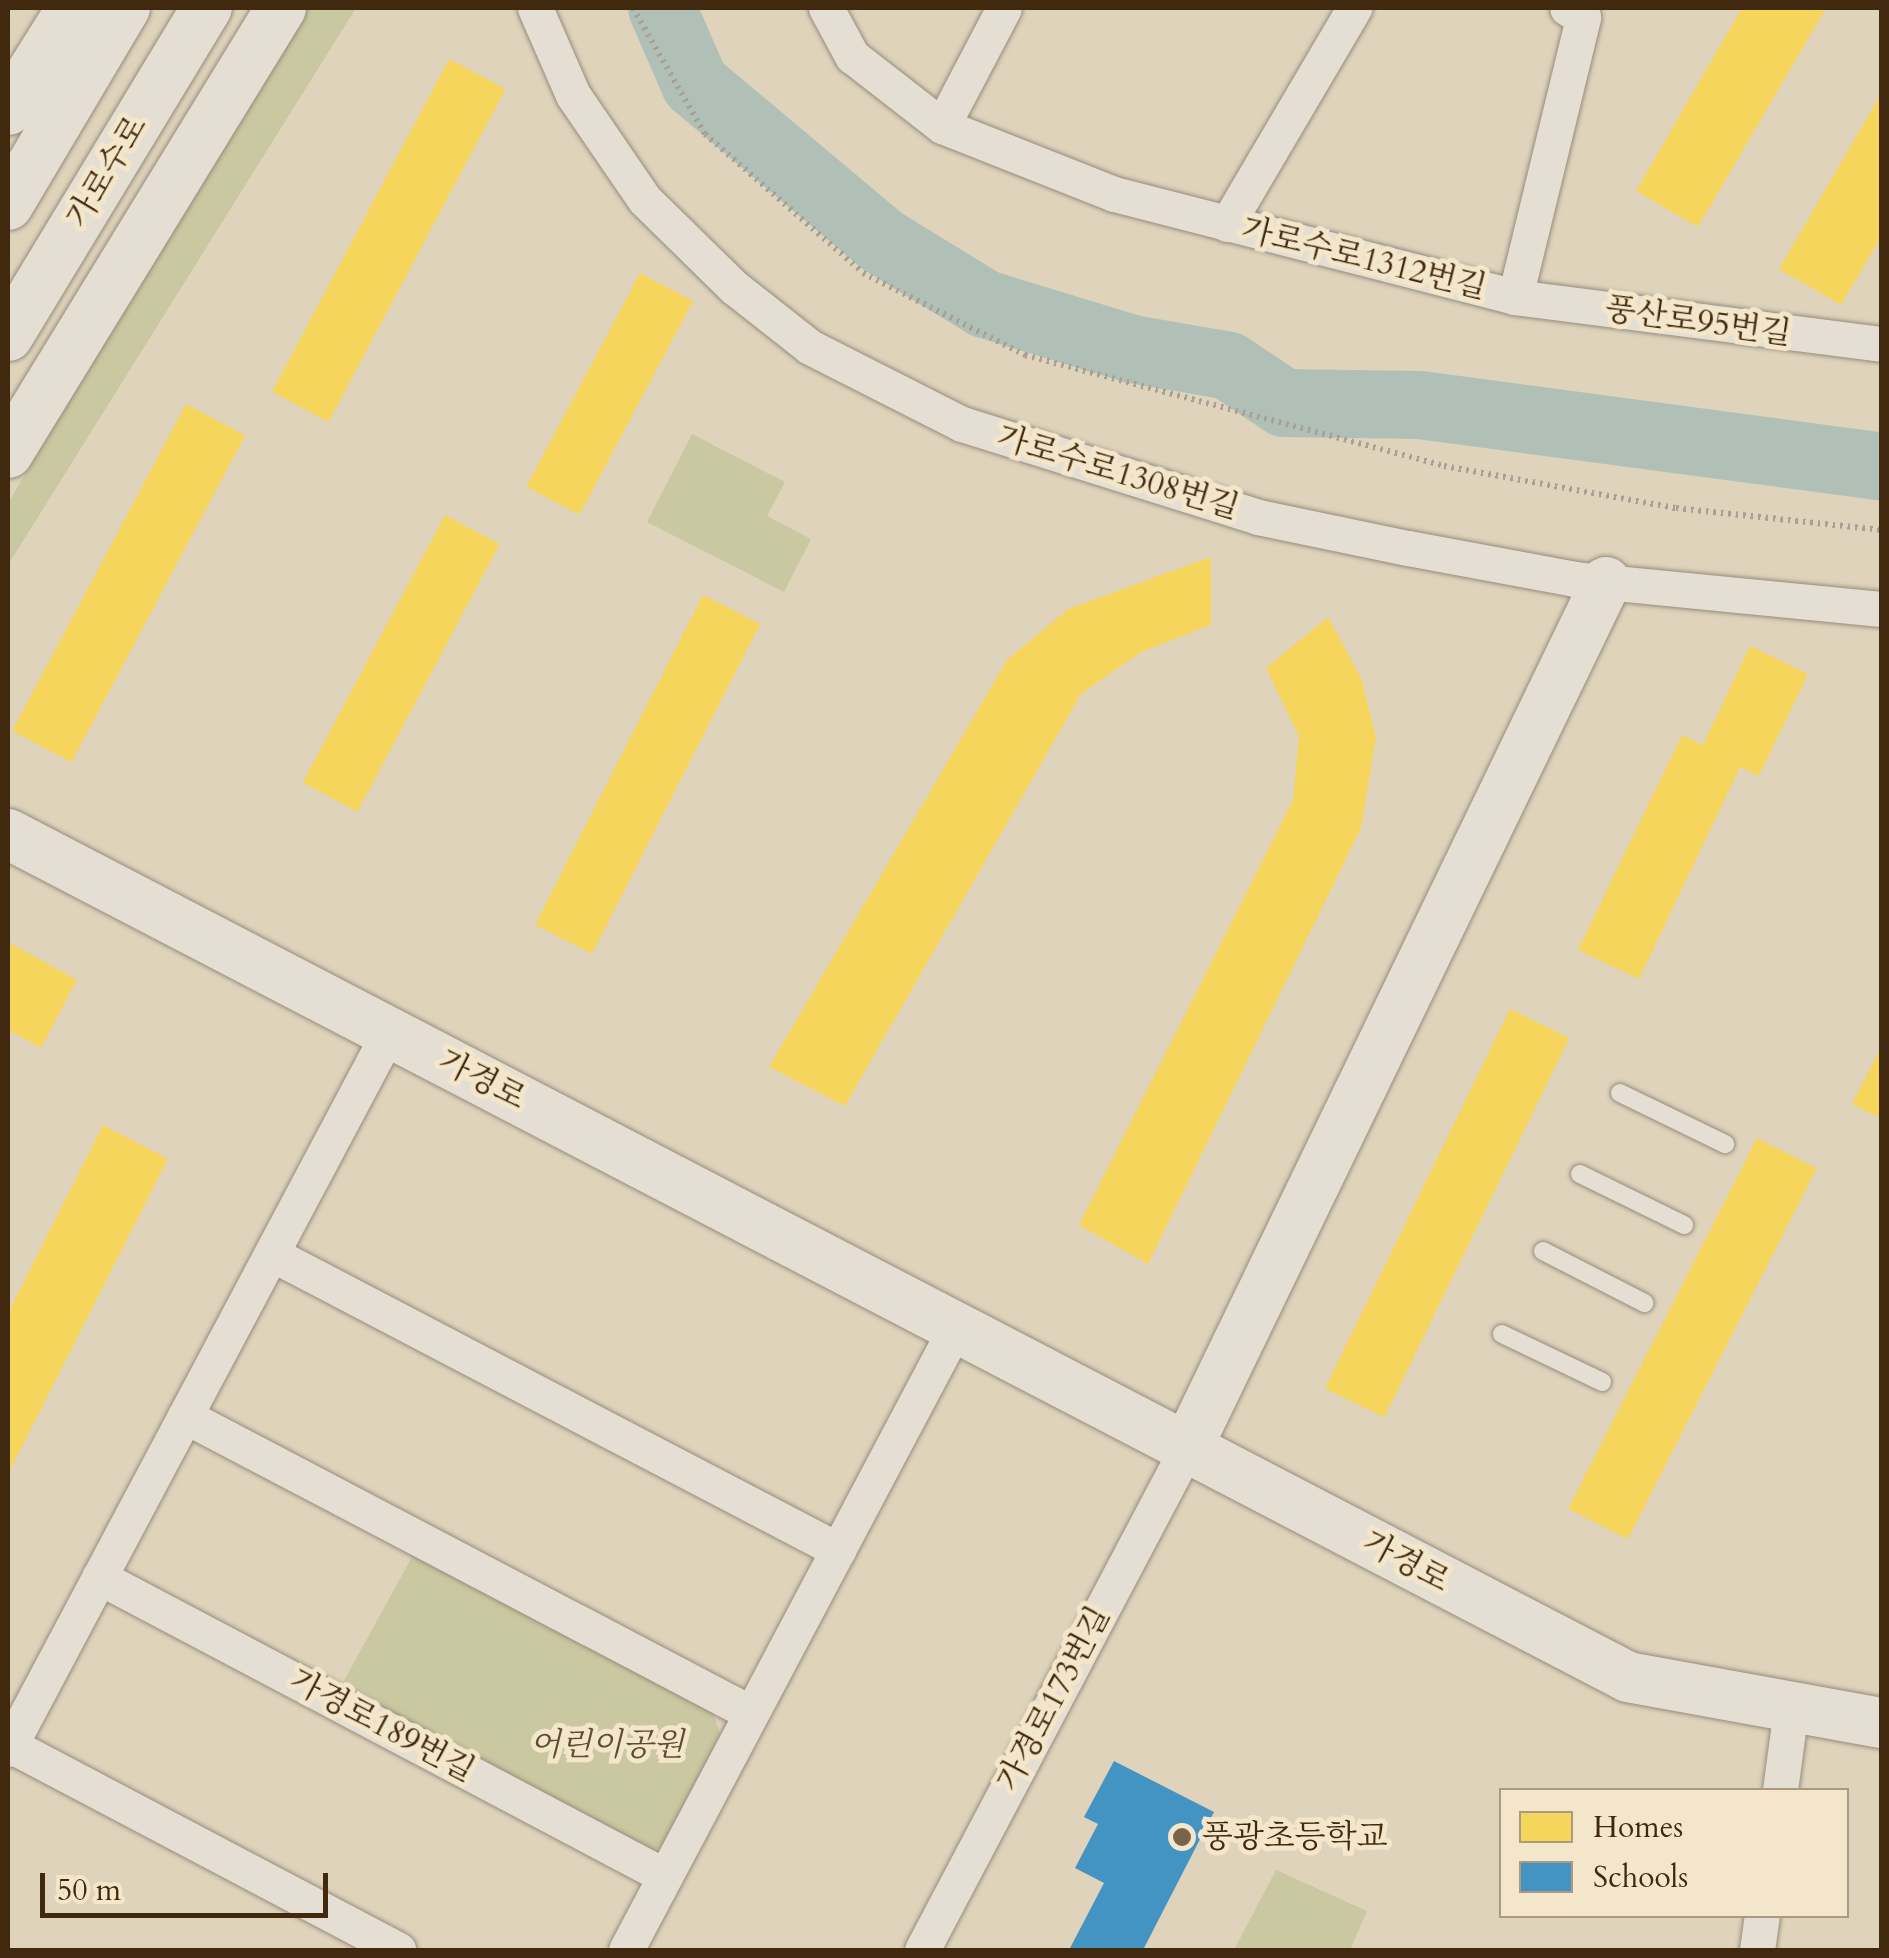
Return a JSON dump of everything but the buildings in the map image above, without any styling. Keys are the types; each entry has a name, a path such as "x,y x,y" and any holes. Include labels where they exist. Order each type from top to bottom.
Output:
{"street":[{"path":"8,110 72,8"},
{"path":"8,205 125,8"},
{"name":"가로수로","path":"8,336 207,8"},
{"path":"8,452 281,8"},
{"name":"가로수로1308번길","path":"535,8 574,95 645,200 810,347 962,424 1258,517 1606,582 1882,609"},
{"name":"가로수로1312번길","path":"826,8 852,56 942,126 1114,194 1515,297 1575,12"},
{"path":"942,126 1004,8"},
{"path":"1226,224 1354,8"},
{"name":"풍산로95번길","path":"1515,297 1882,344"},
{"path":"1187,1448 1606,582"},
{"name":"가경로","path":"8,834 1628,1677 1882,1723"},
{"path":"389,1032 8,1747 398,1950"},
{"path":"272,1254 838,1550"},
{"path":"626,1950 956,1327"},
{"path":"186,1416 751,1713"},
{"name":"가경로173번길","path":"922,1950 1187,1448"},
{"name":"가경로189번길","path":"99,1577 666,1876"},
{"path":"1780,1788 1791,1709"},
{"path":"1757,1950 1762,1918"}],"lane":[{"path":"1620,1093 1724,1144"},
{"path":"1580,1174 1684,1226"},
{"path":"1543,1251 1644,1302"},
{"path":"1502,1334 1602,1382"}],"path":[{"path":"634,8 705,134 863,273 1025,356 1444,466 1676,508 1882,530"}],"green space":[{"path":"305,8 356,8 8,565 8,503"},
{"path":"692,434 785,482 767,516 811,539 784,592 647,522"},
{"name":"어린이공원","path":"414,1553 713,1712 720,1734 665,1846 643,1853 339,1690"},
{"path":"1276,1870 1367,1911 1350,1950 1234,1950"}],"waterway":[{"path":"662,8 695,84 882,241 985,304 1132,349 1229,366 1284,403 1420,405 1882,467"}],"place":[{"name":"풍광초등학교","path":"1182,1837"}]}
